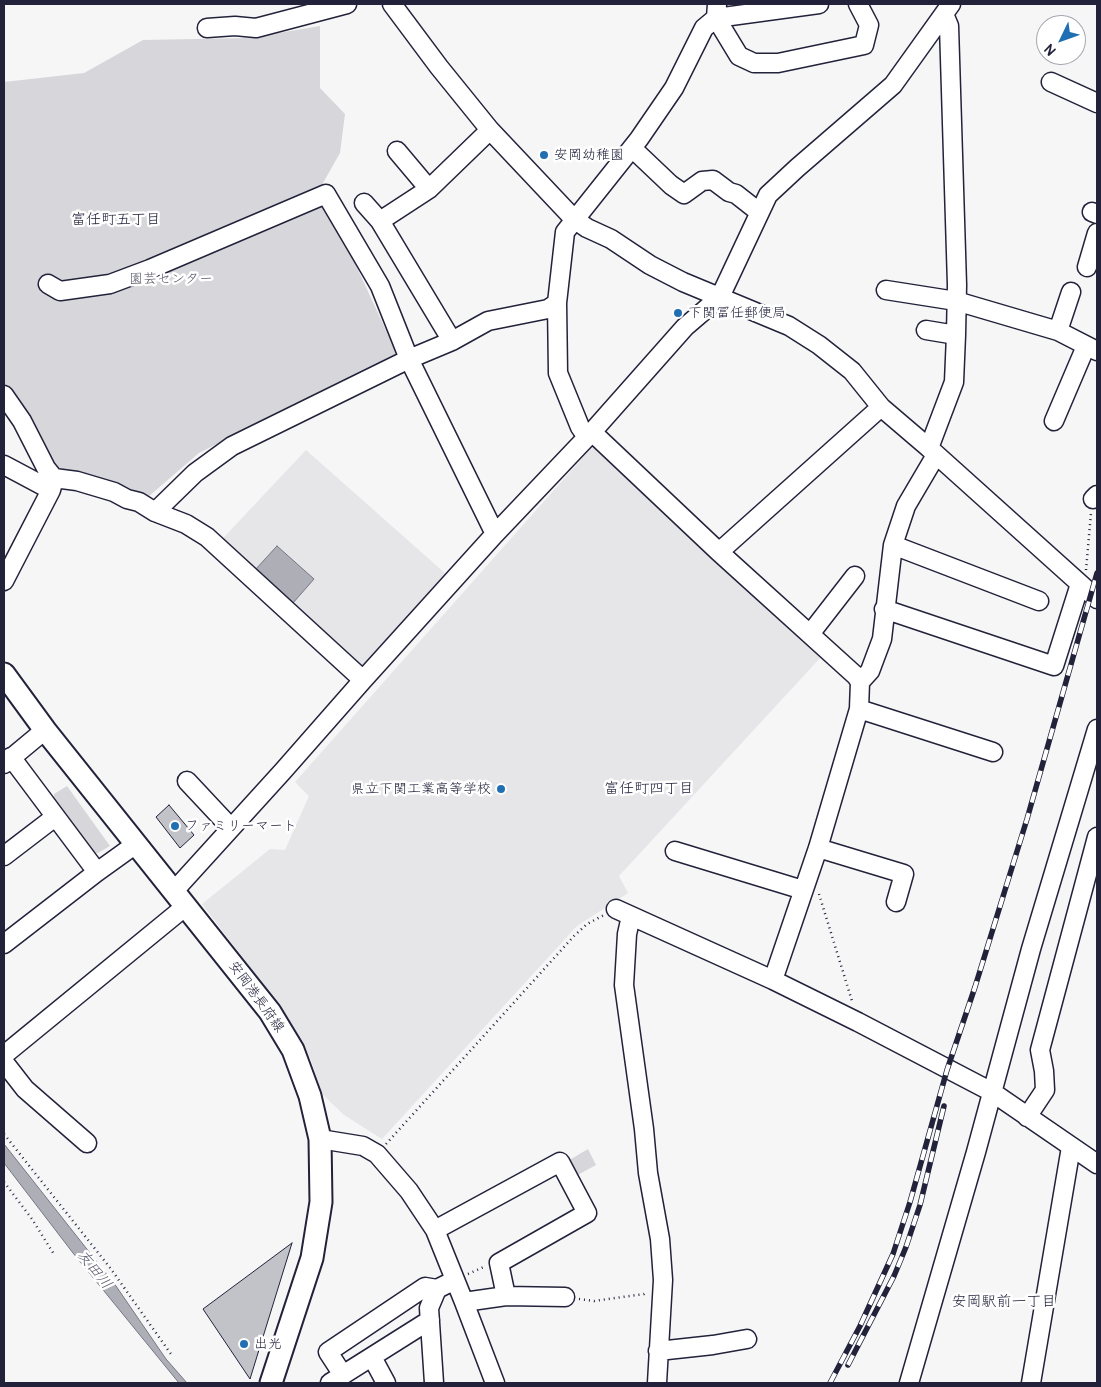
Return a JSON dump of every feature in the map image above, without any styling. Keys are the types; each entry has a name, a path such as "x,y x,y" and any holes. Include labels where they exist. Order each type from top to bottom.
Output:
{"main road":[{"name":"安岡港長府線","path":"4,674 45,730 270,1012 293,1050 310,1096 320,1139 321,1202 312,1258 271,1383"}],"street":[{"path":"207,28 235,26 256,28 347,4"},
{"path":"392,4 439,67 490,130 574,219 587,228 611,239 650,265 789,326 819,345 852,371 881,407 1097,599"},
{"path":"716,11 819,4"},
{"path":"716,11 739,56 754,63 778,64 864,44 869,25 858,4"},
{"path":"87,1143 25,1089 5,1052 180,898 231,828 363,680 495,534 589,435 685,327 720,297 768,195 893,85 948,9"},
{"path":"860,682 870,671 882,639 884,609 893,545 906,506 932,452 954,382 956,301 948,9"},
{"path":"716,11 704,28 674,88 632,148 565,232 557,303 558,374 580,427 810,634 856,676 860,682 859,709 818,848 773,980"},
{"path":"1051,82 1097,103"},
{"path":"380,221 429,189 490,130"},
{"path":"632,148 671,185 684,194 702,181 713,180 729,192 736,194 759,212"},
{"path":"397,151 429,189"},
{"path":"48,284 60,291 88,289 110,284 150,269 326,194 380,286 409,359 495,534"},
{"path":"364,203 380,221 452,341"},
{"path":"1086,259 1097,233"},
{"path":"886,290 956,301 1058,331 1092,349 1054,420"},
{"path":"1058,331 1071,292"},
{"path":"155,512 195,473 232,446 409,359 452,341 488,321 548,308 557,303"},
{"path":"926,330 956,335"},
{"path":"4,395 22,421 52,484 4,581"},
{"path":"719,552 881,407"},
{"path":"4,465 52,484 77,481 114,492 127,499 140,502 155,512 186,524 208,537 363,680"},
{"path":"893,545 1039,601"},
{"path":"810,634 855,576"},
{"path":"884,609 1054,666 1080,584"},
{"path":"859,709 951,744 993,752"},
{"path":"910,1383 1031,949 1097,729"},
{"path":"45,730 8,760 97,872"},
{"path":"188,781 231,828"},
{"path":"4,856 55,817"},
{"path":"1027,1117 1045,1090 1040,1050 1097,837"},
{"path":"4,944 136,844"},
{"path":"818,848 904,874 896,902"},
{"path":"675,851 803,890"},
{"path":"624,912 773,980 992,1092 1097,1164"},
{"path":"624,912 627,934 624,985 644,1129 648,1173 660,1239 663,1280 657,1383"},
{"path":"320,1139 362,1146 377,1154 409,1191 435,1230 495,1383"},
{"path":"1031,1383 1071,1147"},
{"path":"435,1230 560,1162 587,1213 499,1263 506,1296"},
{"path":"430,1320 336,1379 328,1352 425,1287 438,1288 456,1280"},
{"path":"434,1383 429,1308 438,1288"},
{"path":"464,1302 506,1296 565,1297"},
{"path":"658,1350 713,1345 747,1339"},
{"path":"372,1357 386,1383"}],"path":[{"path":"1080,584 1087,569 1088,530 1095,497"},
{"path":"811,867 858,1022"},
{"path":"377,1154 574,936 587,924 624,912"},
{"path":"4,1134 111,1269 173,1357"},
{"path":"4,1182 55,1256"},
{"path":"456,1280 493,1262 499,1263"},
{"path":"565,1297 594,1301 644,1294 663,1280"}],"shaded area":[{"name":"県立下関工業高等学校","path":"594,445 822,656 619,876 628,893 577,926 382,1139 344,1115 322,1094 311,1060 280,1007 202,904 270,849 285,850 309,796 295,782"},
{"path":"306,450 446,574 350,680 210,552"}],"green space":[{"name":"園芸センター","path":"320,26 320,88 345,114 340,153 323,183 322,206 352,257 397,354 199,453 148,497 58,469 20,401 4,385 4,82 84,73 143,40 248,38"},
{"path":"67,786 110,846 98,853 90,853 53,801 54,794"},
{"path":"588,1149 596,1165 574,1177 566,1162"}],"water":[{"path":"277,546 314,579 293,603 255,570"},
{"name":"友田川","path":"4,1144 116,1286 166,1359 187,1383 179,1383 73,1253 4,1163"}],"building":[{"name":"ファミリーマート","path":"169,805 194,835 180,848 156,817"},
{"name":"出光","path":"292,1243 250,1379 203,1309"}],"railway":[{"path":"830,1383 860,1326 893,1254 910,1202 947,1070 1027,819 1097,573"},
{"path":"848,1365 894,1276 906,1247 920,1205 944,1106"}],"place":[{"name":"安岡幼稚園","path":"544,155"},
{"name":"下関冨任郵便局","path":"678,313"},
{"name":"県立下関工業高等学校","path":"501,789"},
{"name":"ファミリーマート","path":"175,826"},
{"name":"出光","path":"244,1344"}],"district":[{"name":"富任町五丁目","path":"116,220"},
{"name":"富任町四丁目","path":"649,789"},
{"name":"安岡駅前一丁目","path":"1004,1302"}]}
